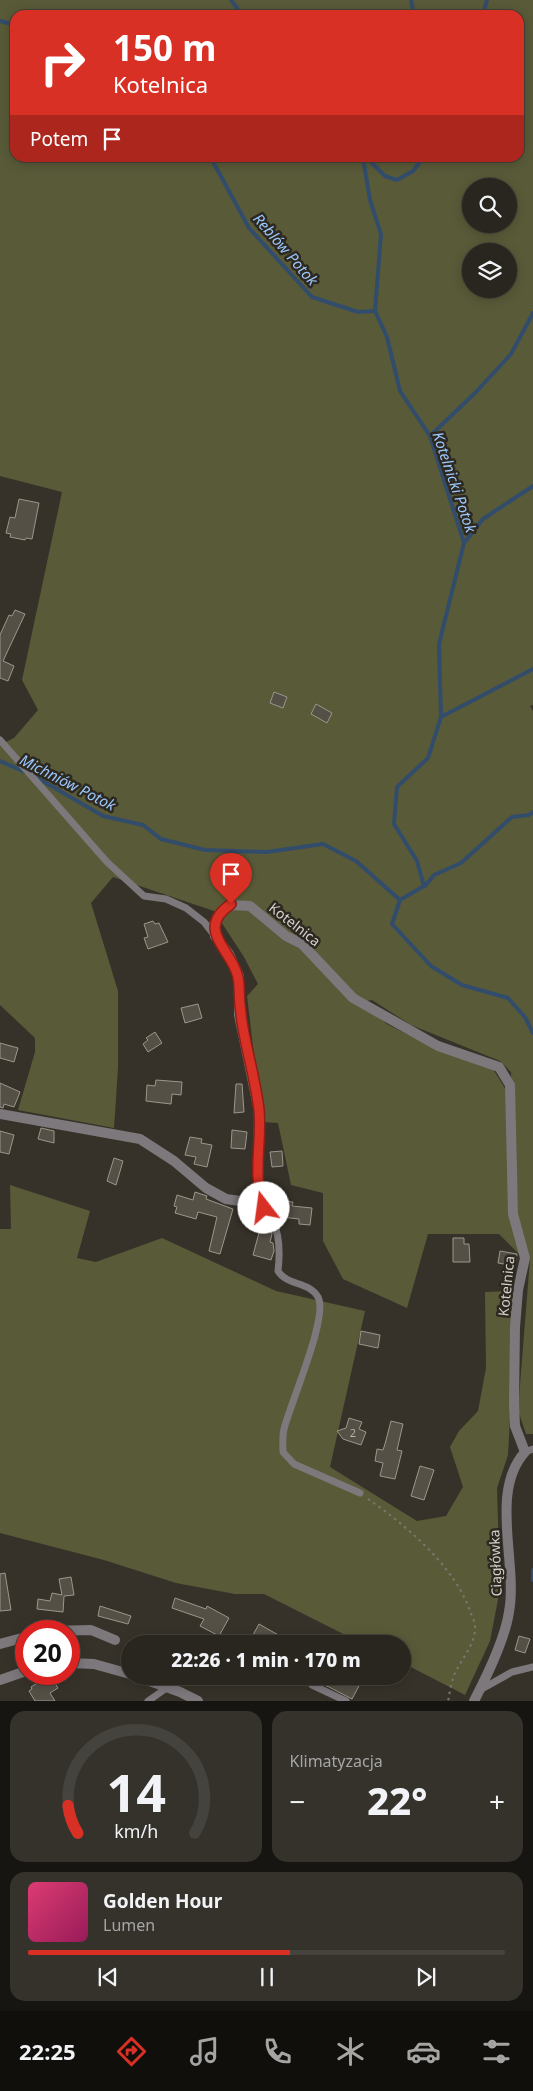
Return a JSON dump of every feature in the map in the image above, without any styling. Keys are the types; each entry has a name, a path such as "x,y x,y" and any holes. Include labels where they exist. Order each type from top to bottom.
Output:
{"street":[{"name":"Kotelnica","path":"215,936 214,924 222,911 231,904 250,906 286,936 302,944 352,998 438,1046 499,1067 503,1073 510,1085 513,1214 525,1258 518,1290 515,1326 515,1426 529,1451"},
{"path":"0,1114 140,1139 174,1161 206,1188 226,1199 240,1201 246,1198 258,1184 259,1111 240,1015 239,976 229,954 215,936"},
{"name":"Ciągłówka","path":"474,1701 480,1690 509,1613 512,1579 506,1496 510,1476 529,1451"},
{"path":"80,1630 91,1630 115,1640"},
{"path":"0,1644 15,1640"},
{"path":"80,1663 94,1664 121,1672"},
{"path":"0,1680 15,1675"},
{"path":"160,1685 198,1701"}],"lane":[{"path":"0,740 107,862 144,896 166,899 186,908 204,922 215,936"},
{"path":"258,1184 261,1199 273,1221 278,1239 280,1254 278,1271 285,1279 310,1289 319,1299 320,1304 318,1327 284,1430 283,1452 294,1464 360,1493"},
{"path":"480,1690 512,1672 533,1668"},
{"path":"312,1686 346,1701"},
{"path":"148,1701 168,1688"}],"path":[{"path":"360,1493 385,1511 441,1564 458,1584 468,1606 475,1626 470,1648 455,1672 448,1701"}],"green space":[{"path":"0,0 533,0 533,705 530,706 533,711 533,1434 526,1434 518,1410 530,1259 518,1216 511,1072 500,1061 411,1025 372,1000 360,1002 387,1024 436,1049 493,1069 506,1090 519,1254 499,1234 428,1234 407,1308 343,1279 323,1241 323,1193 291,1185 278,1123 262,1122 247,996 258,984 244,957 214,911 113,877 91,903 118,991 118,1068 114,1128 18,1110 35,1052 35,1038 0,1005 0,745 14,738 38,710 22,680 62,492 0,476"},
{"path":"10,1185 90,1211 77,1258 96,1262 162,1238 276,1291 365,1311 330,1467 417,1521 446,1516 463,1487 450,1447 459,1431 478,1411 486,1368 485,1292 513,1291 512,1383 508,1455 497,1488 500,1589 490,1641 465,1695 411,1667 411,1635 345,1635 264,1594 235,1594 176,1583 104,1560 0,1533 0,1229 11,1229"}],"building":[{"path":"19,499 39,503 32,539 26,538 25,540 10,537 11,534 6,533 10,517 15,518"},
{"path":"15,610 25,614 3,661 14,666 8,681 0,678 0,635 9,615 12,616"},
{"path":"274,692 287,697 283,708 270,703"},
{"path":"316,704 332,713 327,723 311,714"},
{"path":"153,921 155,924 159,923 168,942 148,949 144,938 148,937 144,924"},
{"path":"198,1004 202,1018 185,1023 181,1008"},
{"path":"155,1032 162,1043 148,1052 143,1044 148,1040 146,1038"},
{"path":"0,1043 18,1048 14,1062 0,1058"},
{"path":"156,1080 182,1082 181,1095 172,1094 171,1104 146,1101 147,1085 155,1086"},
{"path":"0,1083 20,1092 14,1107 4,1104 3,1108 0,1107"},
{"path":"236,1084 242,1084 244,1112 234,1113"},
{"path":"41,1128 54,1131 54,1143 38,1139"},
{"path":"232,1130 247,1132 245,1149 231,1148"},
{"path":"0,1131 14,1135 9,1154 0,1152"},
{"path":"190,1137 202,1139 201,1143 212,1145 207,1167 194,1164 196,1157 185,1155"},
{"path":"282,1151 283,1166 272,1167 270,1152"},
{"path":"114,1158 123,1161 116,1185 107,1181"},
{"path":"195,1192 207,1196 206,1199 233,1209 220,1254 209,1251 217,1217 198,1212 196,1219 175,1213 177,1207 174,1206 177,1195 193,1200"},
{"path":"282,1201 293,1202 292,1206 312,1208 310,1225 299,1224 299,1219 281,1217"},
{"path":"263,1218 266,1220 272,1234 270,1242 273,1243 274,1251 271,1260 253,1255"},
{"path":"453,1238 464,1238 464,1244 469,1244 470,1262 453,1262"},
{"path":"500,1251 517,1254 515,1266 498,1263"},
{"path":"361,1331 380,1335 378,1348 359,1344"},
{"path":"349,1418 362,1422 359,1429 366,1432 361,1445 343,1439 337,1431 346,1428"},
{"path":"391,1421 403,1424 397,1450 402,1451 395,1479 380,1476 383,1463 375,1461 377,1449 383,1450"},
{"path":"420,1466 434,1470 424,1500 411,1496"},
{"path":"5,1573 11,1610 0,1611 0,1574"},
{"path":"71,1577 74,1595 64,1596 63,1612 37,1609 38,1599 50,1601 52,1593 62,1595 59,1579"},
{"path":"175,1598 206,1609 207,1606 229,1618 220,1635 217,1635 200,1626 204,1619 172,1608"},
{"path":"100,1606 131,1616 128,1624 98,1616"},
{"path":"259,1624 278,1635 253,1635"},
{"path":"519,1636 530,1639 525,1653 515,1650"},
{"path":"34,1685 56,1685 58,1688 50,1693 55,1701 35,1701 29,1691 32,1689 31,1687"},
{"path":"324,1685 359,1685 352,1699"}],"waterway":[{"path":"231,0 238,10"},
{"path":"411,0 413,10"},
{"path":"484,10 487,0"},
{"name":"Reblów Potok","path":"0,21 10,24"},
{"name":"Reblów Potok","path":"213,162 249,228 312,297 358,312 375,311"},
{"name":"Kotelnicki Potok","path":"364,162 370,200 381,234 375,311 387,337 400,391 430,436 464,543 439,644 441,717 428,758 397,787 394,824 417,861 424,886 400,900 392,924 431,966 462,985 508,998 525,1017 533,1033"},
{"path":"371,162 385,176 397,180 413,171 420,162"},
{"path":"430,436 476,392 511,354 533,313"},
{"path":"464,543 483,519 533,486"},
{"path":"441,717 533,669"},
{"name":"Michniów Potok","path":"0,761 25,772"},
{"name":"Michniów Potok","path":"34,776 103,816 143,825 161,839 205,850 267,852 323,844 356,861 400,900"},
{"path":"425,886 434,875 461,863 512,817 529,815 533,812"},
{"name":"Kotelnicki Potok","path":"533,1570 533,1580"}],"route":[{"path":"231,904 222,911 214,924 215,936 229,954 239,976 240,1015 259,1111 258,1184 264,1208"}]}
